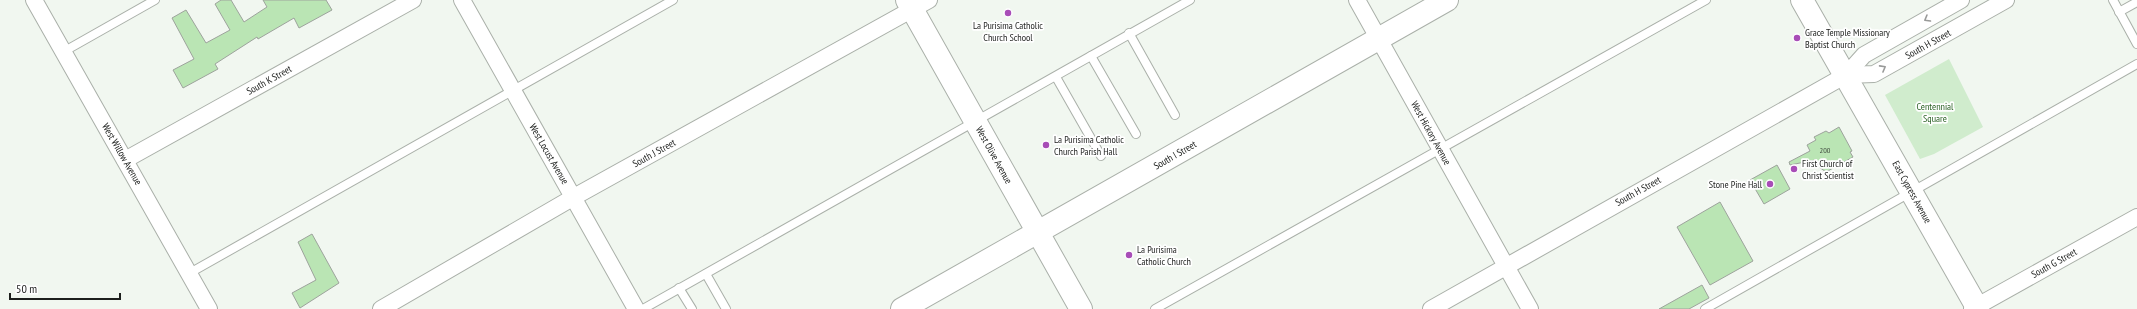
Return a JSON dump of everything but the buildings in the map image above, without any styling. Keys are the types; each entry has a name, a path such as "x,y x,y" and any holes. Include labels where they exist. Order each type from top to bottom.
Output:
{"street":[{"name":"West Willow Avenue","path":"34,0 126,160 188,274 209,309"},
{"name":"South K Street","path":"126,160 413,0"},
{"name":"West Locust Avenue","path":"462,0 636,309"},
{"name":"West Hickory Avenue","path":"1357,0 1530,309"},
{"name":"South I Street","path":"902,309 1038,233 1377,38 1447,0"},
{"name":"East Cypress Avenue","path":"1802,0 1846,75 1975,308"},
{"name":"South H Street","path":"1431,309 1506,265 1846,75 1864,56 1961,0"},
{"name":"South H Street","path":"1846,75 1874,74 2006,0"},
{"name":"West Olive Avenue","path":"916,3 975,122 1081,309"},
{"name":"South J Street","path":"381,309 574,197 916,3"},
{"name":"South G Street","path":"1975,308 2137,217"}],"lane":[{"path":"63,52 155,0"},
{"path":"188,274 673,0"},
{"path":"643,309 1190,0"},
{"path":"1155,309 1706,0"},
{"path":"2112,0 2137,44"},
{"path":"2119,12 2137,2"},
{"path":"1130,34 1175,115"},
{"path":"1091,56 1136,134"},
{"path":"1705,309 1912,193 2137,64"},
{"path":"1056,77 1101,156"},
{"path":"706,274 726,309"},
{"path":"679,288 692,309"}],"green space":[{"name":"Centennial Square","path":"1949,59 1983,127 1934,154 1920,159 1885,95"}],"place":[{"name":"La Purisima Catholic Church School","path":"1008,13"},
{"name":"Grace Temple Missionary Baptist Church","path":"1797,38"},
{"name":"La Purisima Catholic Church Parish Hall","path":"1046,145"},
{"name":"First Church of Christ Scientist","path":"1794,169"},
{"name":"Stone Pine Hall","path":"1770,184"},
{"name":"La Purisima Catholic Church","path":"1129,255"}]}
